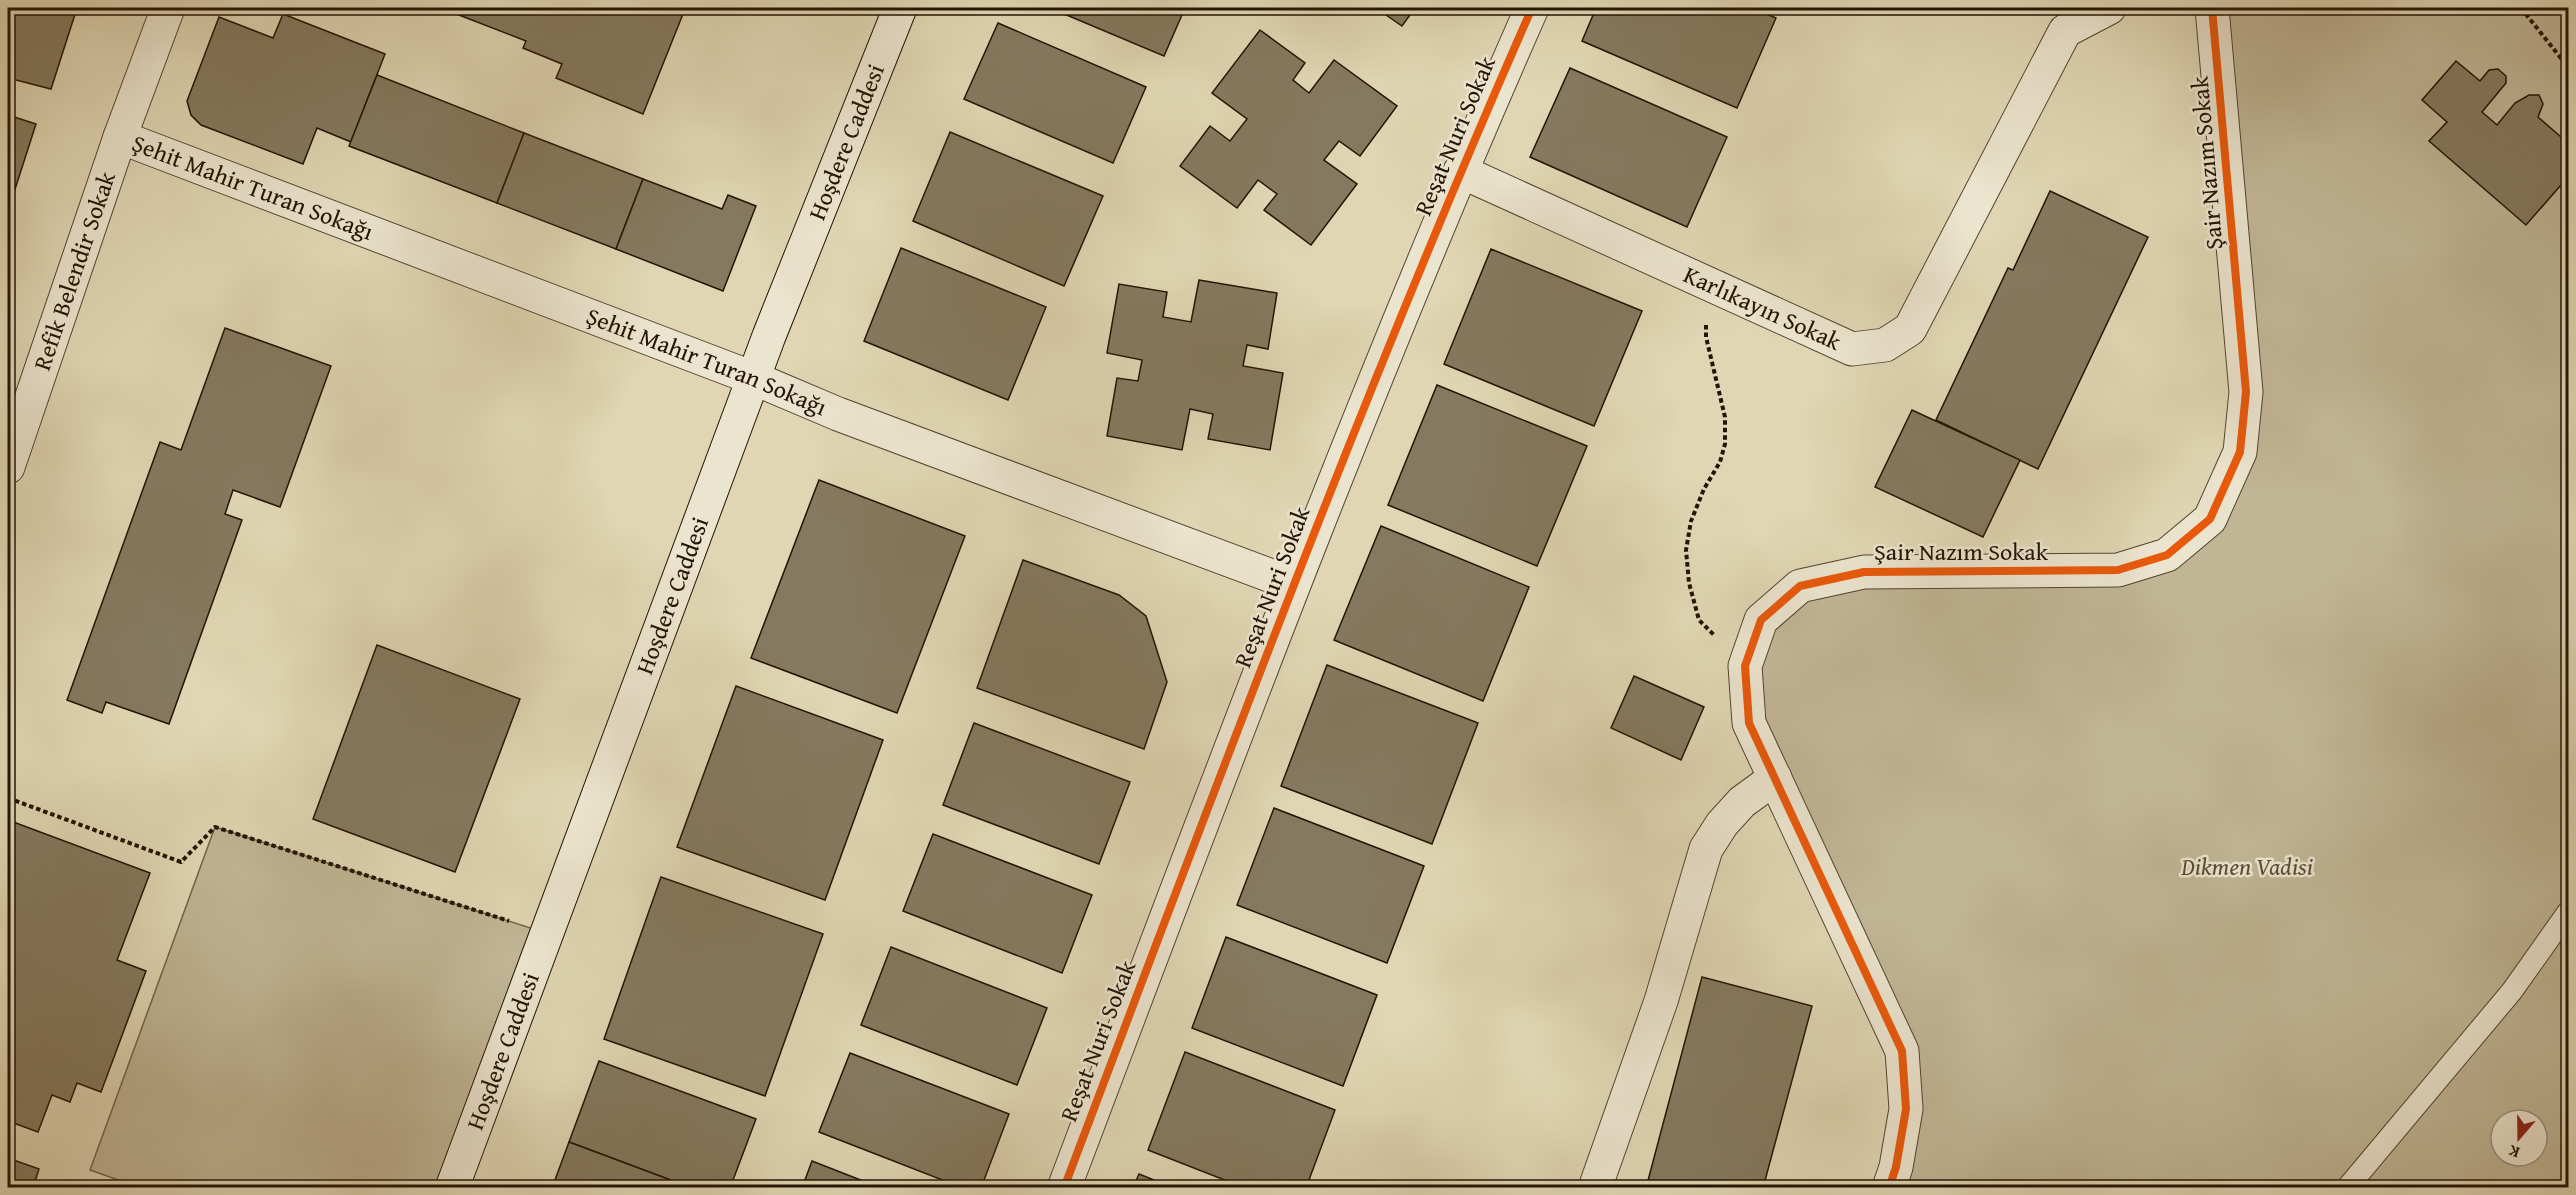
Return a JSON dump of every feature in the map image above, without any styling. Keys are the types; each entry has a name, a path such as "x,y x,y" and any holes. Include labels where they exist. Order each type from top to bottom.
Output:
{"street":[{"name":"Refik Belendir Sokak","path":"8,466 120,136 168,8"},
{"name":"Hoşdere Caddesi","path":"452,1188 753,378 900,8"},
{"name":"Reşat Nuri Sokak","path":"1064,1188 1293,584 1460,171 1532,8"},
{"name":"Karlıkayın Sokak","path":"1460,171 1852,349 1885,345 1910,329 2066,31 2109,8"},
{"name":"Şair Nazım Sokak","path":"1889,1188 1896,1167 1906,1109 1902,1051 1749,723 1744,666 1761,620 1800,586 1864,572 2118,570 2167,555 2210,519 2240,452 2246,392 2212,8"},
{"name":"Şehit Mahir Turan Sokağı","path":"120,136 753,378 838,414 1293,584"},
{"path":"1595,1188 1661,1001 1706,849 1722,824 1742,802 1775,778"}],"lane":[{"path":"2347,1188 2512,991 2568,912"}],"path":[{"path":"2521,8 2568,68"},
{"path":"1718,288 1707,311 1706,338 1725,417 1725,444 1720,462 1704,489 1691,521 1686,550 1689,584 1700,620 1744,666"},
{"path":"8,798 181,862 215,827 546,933"}],"green space":[{"name":"Dikmen Vadisi","path":"2212,8 2568,8 2568,1187 1889,1187 1902,1051 1749,723 1761,620 1800,586 2167,555 2240,452"},
{"path":"215,827 546,933 452,1187 141,1188 90,1170"}],"building":[{"path":"8,8 77,8 51,89 8,78"},
{"path":"462,8 666,8 683,14 643,114 556,78 562,64 523,48 526,41 459,15"},
{"path":"1050,8 1185,8 1164,56"},
{"path":"1376,8 1415,8 1402,26"},
{"path":"1596,8 1752,8 1776,18 1737,108 1582,41"},
{"path":"283,14 385,54 351,142 317,128 303,164 201,125 191,115 187,101 219,17 273,38"},
{"path":"998,23 1146,87 1113,163 964,99"},
{"path":"1260,30 1305,63 1293,80 1309,93 1334,60 1397,106 1360,156 1339,141 1324,160 1357,184 1311,245 1264,210 1277,194 1258,180 1237,208 1180,166 1210,126 1230,141 1247,119 1212,93"},
{"path":"2456,61 2480,81 2489,70 2498,69 2506,76 2506,83 2482,112 2497,125 2515,103 2529,95 2539,95 2543,104 2538,117 2568,143 2568,177 2526,225 2429,141 2447,122 2422,100"},
{"path":"1570,68 1727,137 1687,227 1530,157"},
{"path":"377,75 524,133 497,203 349,146"},
{"path":"8,115 36,124 8,211"},
{"path":"950,132 1103,196 1064,286 913,221"},
{"path":"524,133 643,179 616,249 497,203"},
{"path":"643,179 722,209 728,195 756,206 723,291 616,249"},
{"path":"2050,191 2148,237 2038,469 1936,420 2008,268 2013,270"},
{"path":"901,248 1046,307 1008,400 864,341"},
{"path":"1491,249 1642,311 1594,426 1444,364"},
{"path":"1199,280 1277,293 1268,349 1247,345 1243,366 1283,373 1270,450 1208,439 1213,414 1190,409 1182,450 1107,436 1117,378 1138,381 1142,360 1107,353 1119,284 1167,292 1163,317 1191,322"},
{"path":"225,328 331,366 280,507 233,490 225,514 242,520 169,724 106,702 102,713 67,700 160,442 181,450"},
{"path":"1437,385 1587,446 1537,566 1388,505"},
{"path":"1912,410 2020,460 1983,537 1875,487"},
{"path":"819,480 965,536 897,713 751,658"},
{"path":"1381,526 1529,587 1483,701 1334,640"},
{"path":"1023,560 1119,595 1146,616 1167,682 1144,749 977,688"},
{"path":"377,645 520,699 455,872 313,819"},
{"path":"1327,665 1478,723 1432,844 1281,786"},
{"path":"1634,676 1704,707 1681,760 1611,728"},
{"path":"736,686 883,740 825,900 677,847"},
{"path":"974,723 1130,782 1099,864 943,805"},
{"path":"1274,808 1424,866 1387,963 1237,905"},
{"path":"8,820 150,873 117,960 146,971 101,1092 77,1083 70,1102 52,1095 38,1132 8,1121"},
{"path":"933,834 1092,895 1062,973 903,911"},
{"path":"661,877 823,934 765,1096 604,1039"},
{"path":"1226,937 1377,995 1343,1086 1192,1028"},
{"path":"891,947 1047,1008 1017,1085 861,1025"},
{"path":"1702,977 1812,1006 1763,1188 1646,1188"},
{"path":"1185,1052 1335,1110 1306,1188 1245,1188 1148,1150"},
{"path":"850,1053 1009,1114 981,1188 963,1188 819,1132"},
{"path":"599,1061 756,1119 730,1188 692,1188 569,1142"},
{"path":"569,1142 692,1188 552,1188"},
{"path":"8,1158 39,1169 33,1188 8,1188"},
{"path":"812,1161 881,1188 802,1188"},
{"path":"1139,1174 1174,1188 1133,1188"}],"cycle path":[{"path":"1064,1188 1348,447 1532,8"},
{"path":"1889,1188 1896,1167 1906,1109 1902,1051 1749,723 1745,666 1761,620 1800,586 1864,572 2118,570 2167,555 2210,519 2240,452 2246,392 2212,8"}]}
